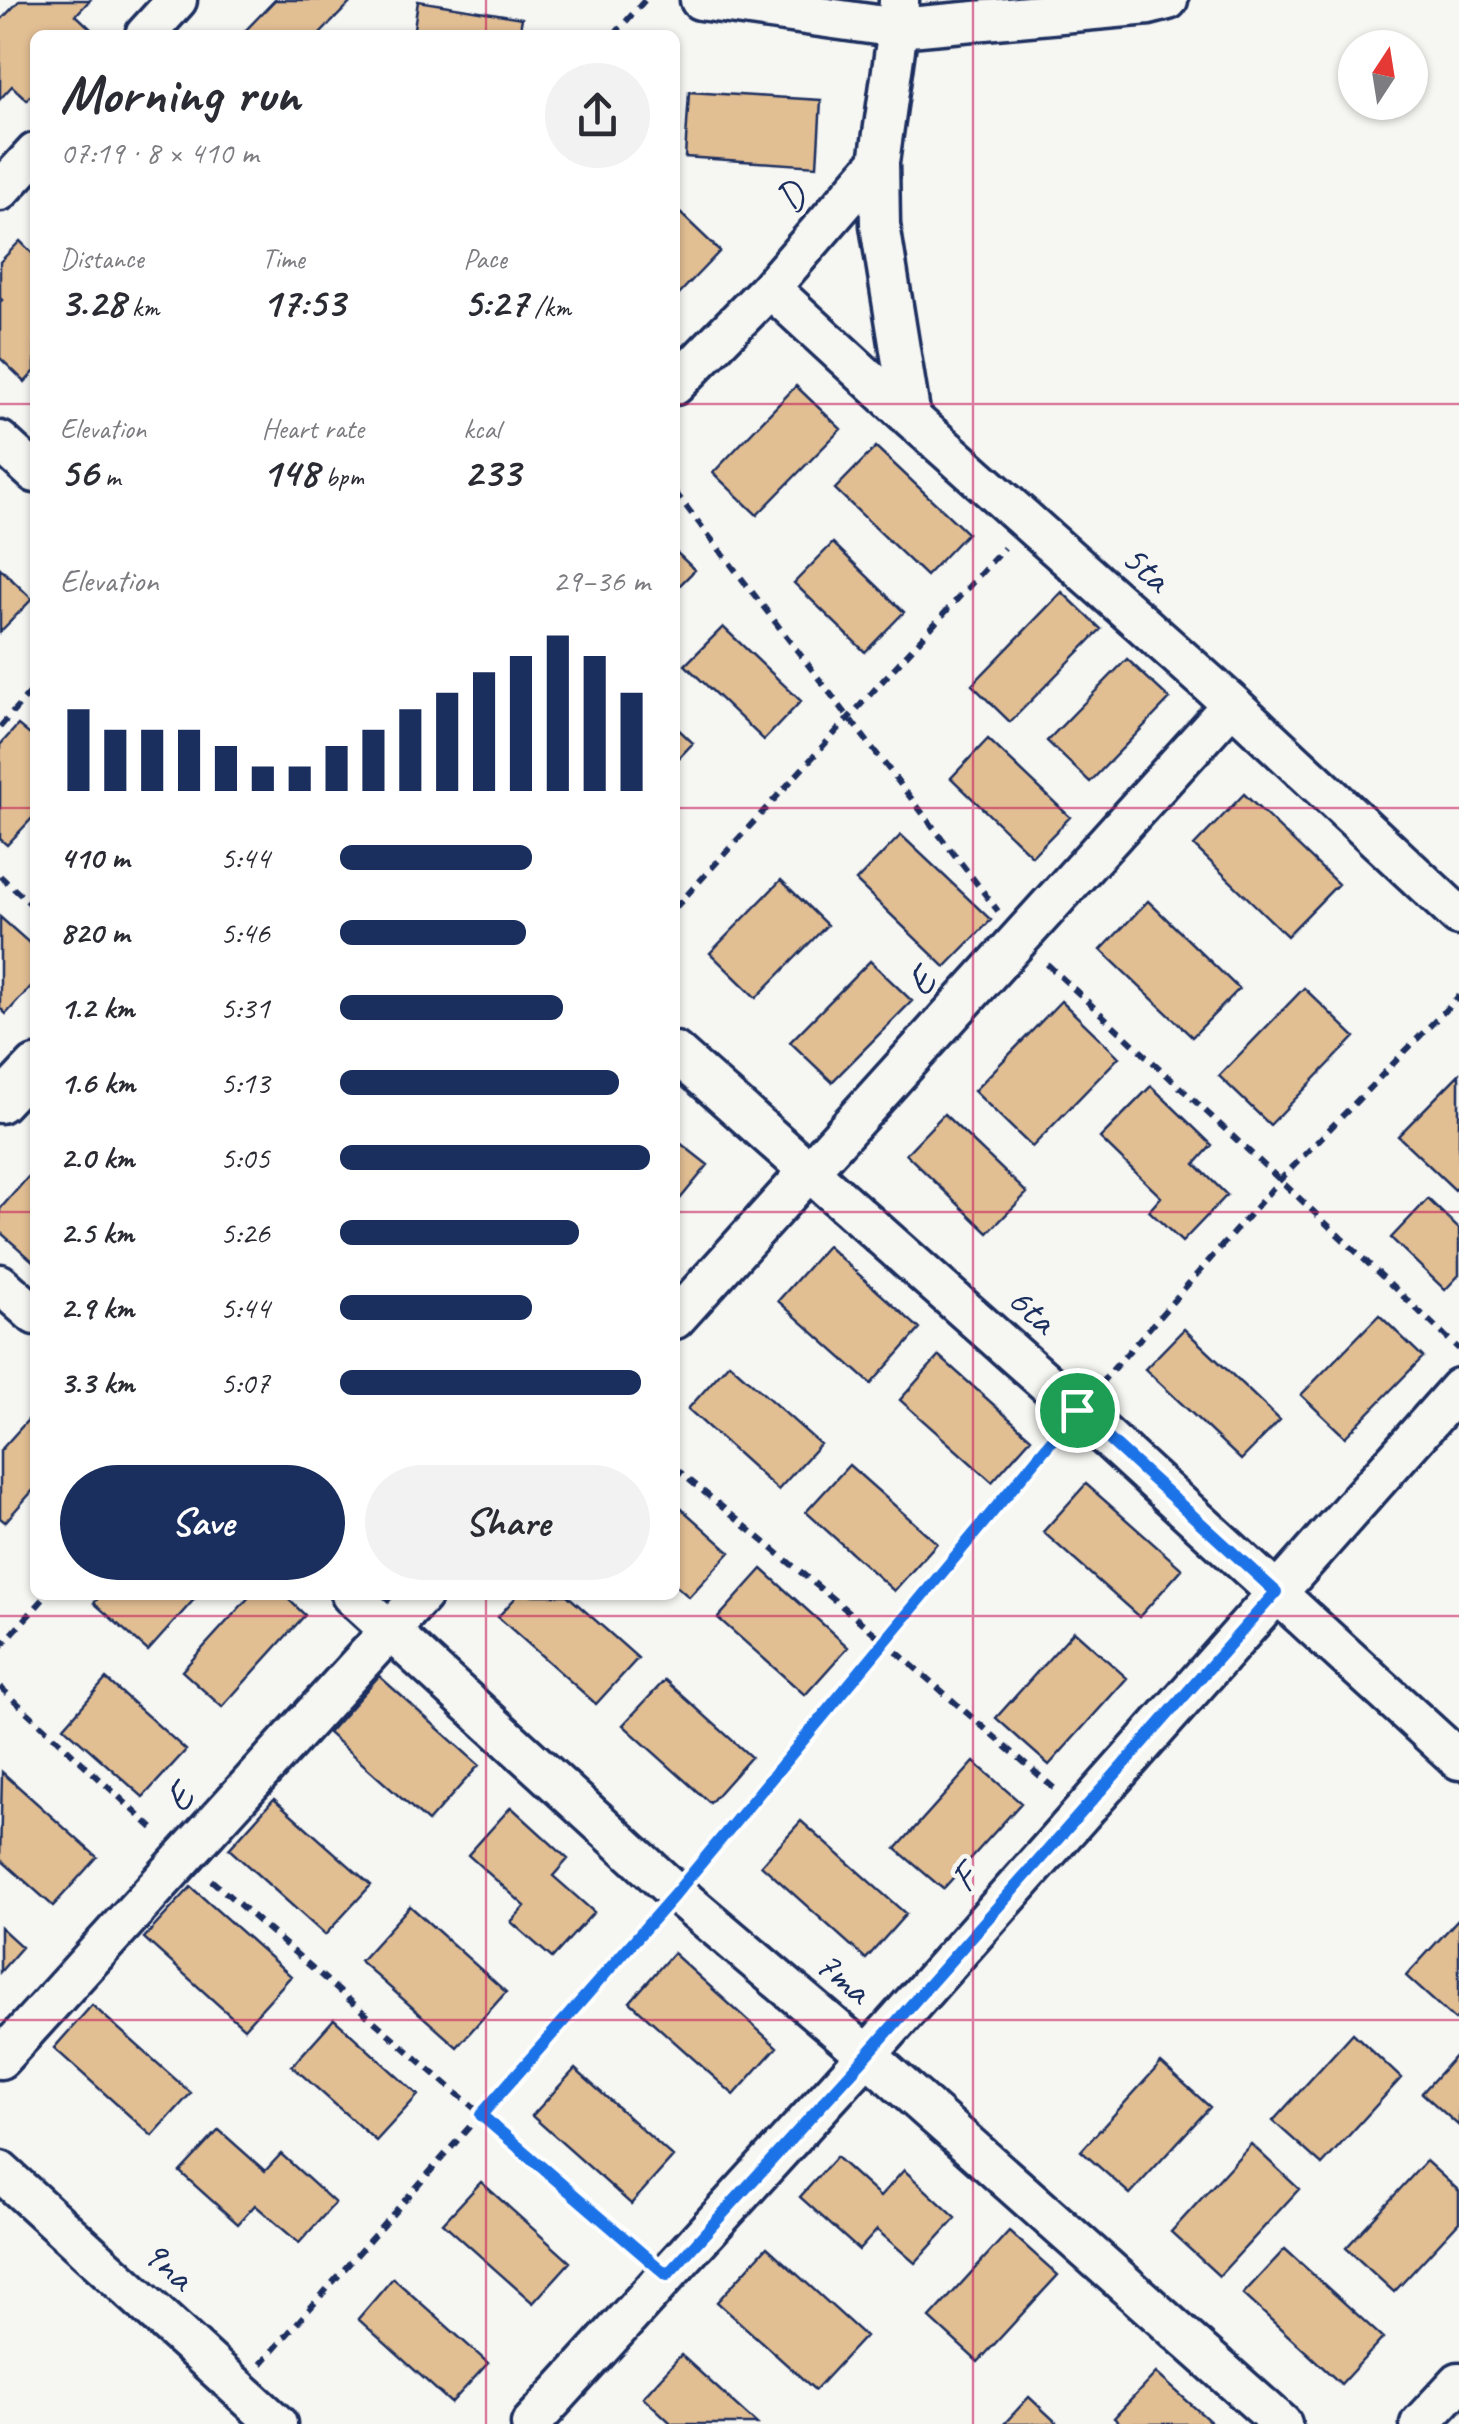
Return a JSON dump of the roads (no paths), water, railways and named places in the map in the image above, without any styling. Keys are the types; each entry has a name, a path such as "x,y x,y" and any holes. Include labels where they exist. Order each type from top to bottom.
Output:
{"street":[{"path":"149,30 177,0"},
{"path":"700,0 899,14 1149,5 1168,0"},
{"path":"899,14 878,162 880,225 911,418"},
{"path":"0,191 30,158"},
{"name":"D","path":"680,379 770,288 878,162"},
{"name":"5ta","path":"770,288 1232,704 1459,916"},
{"path":"0,440 30,468"},
{"name":"E","path":"680,1313 1232,704"},
{"name":"6ta","path":"680,1056 1077,1410 1459,1760"},
{"path":"0,1103 30,1071"},
{"path":"0,1284 30,1311"},
{"name":"F","path":"531,2424 867,2055 1459,1388"},
{"name":"7ma","path":"356,1600 676,1893 867,2055 1282,2424"},
{"name":"E","path":"0,2060 417,1600"},
{"name":"9na","path":"0,2170 278,2424"},
{"path":"1420,2424 1459,2382"}]}
